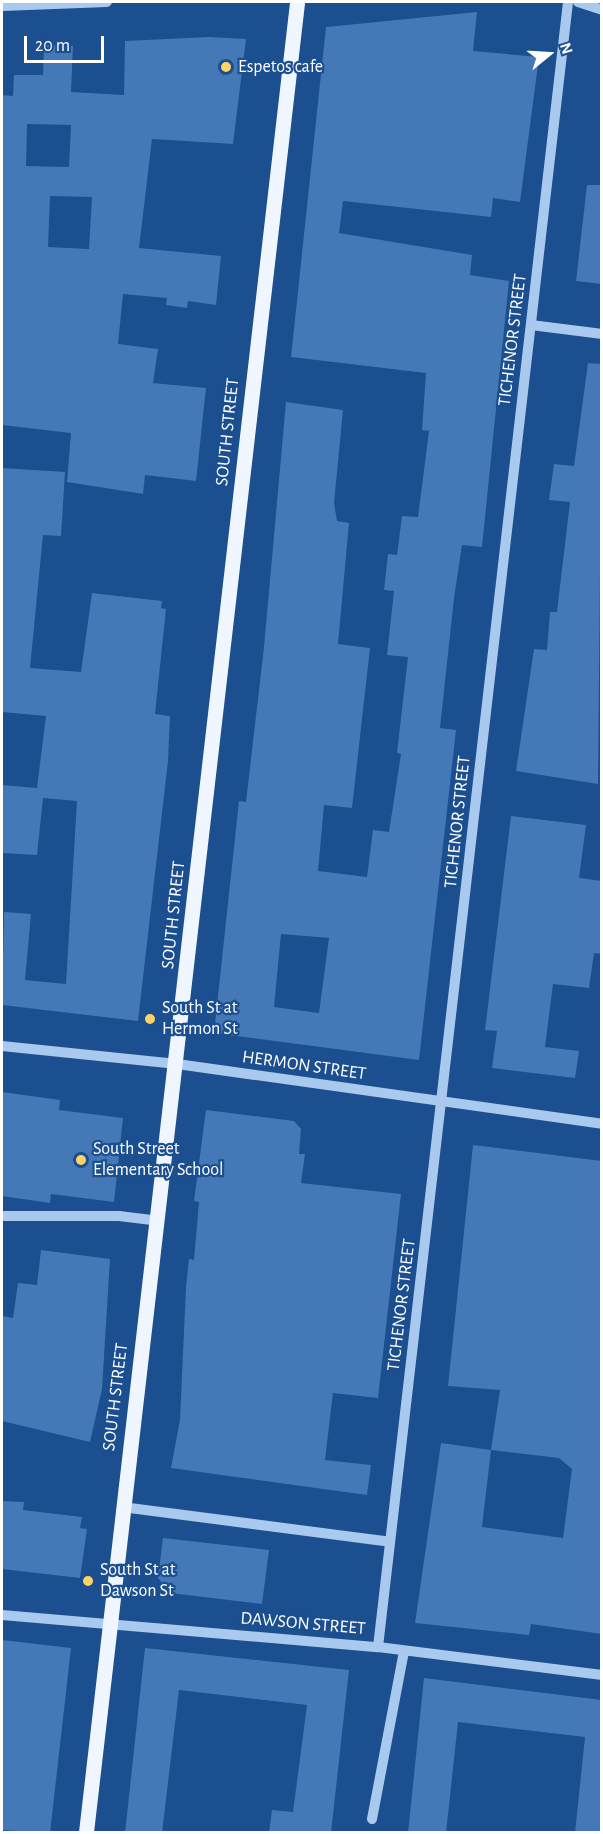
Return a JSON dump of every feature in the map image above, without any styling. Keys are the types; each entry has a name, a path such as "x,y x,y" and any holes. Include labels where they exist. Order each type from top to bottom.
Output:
{"main road":[{"name":"SOUTH STREET","path":"86,1833 108,1623 177,1064 297,2"}],"street":[{"path":"2,6 107,2"},
{"name":"TICHENOR STREET","path":"378,1647 568,2"},
{"path":"578,2 602,10"},
{"path":"531,325 602,334"},
{"name":"HERMON STREET","path":"2,1046 177,1064 442,1104 602,1124"},
{"path":"2,1216 119,1216 158,1221"},
{"path":"122,1507 390,1542"},
{"name":"DAWSON STREET","path":"2,1615 378,1647 602,1675"},
{"path":"372,1819 404,1652"}],"building":[{"path":"477,12 473,51 539,57 520,202 493,198 491,217 343,201 339,233 472,255 470,275 509,281 482,547 462,545 454,598 440,728 456,730 419,1060 214,1033 239,801 246,802 264,647 286,402 343,410 334,503 337,521 349,523 338,644 370,648 352,808 324,805 318,871 367,877 373,830 389,832 401,754 397,753 408,657 387,655 394,591 384,590 388,554 397,555 402,516 418,517 429,431 422,430 426,373 291,357 326,27","holes":["281,934 329,938 319,1013 274,1007"]},
{"path":"209,37 246,39 233,144 152,139 139,248 221,256 216,305 188,301 187,308 166,305 167,298 123,294 118,344 158,349 153,383 206,388 196,481 145,475 143,494 67,482 71,433 2,425 2,95 13,96 14,75 43,75 44,45 73,46 71,92 124,95 125,41","holes":["27,124 71,125 69,167 26,166","50,196 92,197 89,249 48,247"]},
{"path":"587,185 602,185 602,284 576,281"},
{"path":"588,363 602,364 598,784 516,771 534,649 547,650 550,612 557,612 570,502 549,500 554,464 574,466"},
{"path":"2,468 65,472 61,536 43,535 30,668 81,672 92,593 162,601 161,608 166,609 155,714 170,716 168,761 138,1021 2,1005 4,912 31,914 25,980 66,984 77,801 43,798 37,855 2,853 2,785 37,788 46,716 2,712"},
{"path":"511,816 586,825 579,878 602,881 602,954 594,953 589,988 553,984 545,1047 579,1051 575,1078 492,1068 497,1031 485,1030"},
{"path":"2,1092 60,1100 59,1110 123,1118 114,1202 51,1194 50,1203 2,1196"},
{"path":"206,1110 294,1121 301,1129 299,1154 305,1154 301,1183 401,1194 378,1398 333,1393 325,1460 371,1465 367,1495 171,1468 180,1420 186,1287 189,1259 194,1260 199,1202 194,1201"},
{"path":"473,1145 602,1161 602,1634 531,1624 529,1635 415,1623 441,1443 491,1450 500,1390 448,1386","holes":["491,1450 559,1458 572,1469 563,1538 482,1527"]},
{"path":"41,1250 110,1259 102,1389 90,1442 2,1421 2,1316 13,1318 18,1283 37,1285"},
{"path":"2,1501 24,1502 23,1510 82,1517 80,1528 87,1529 80,1578 2,1569"},
{"path":"163,1538 269,1550 262,1604 170,1593 158,1578"},
{"path":"2,1640 71,1648 50,1833 2,1830"},
{"path":"145,1648 349,1670 331,1833 269,1833 272,1810 293,1812 307,1705 179,1690 162,1833 125,1833"},
{"path":"424,1678 602,1700 602,1833 575,1833 585,1737 458,1722 446,1833 408,1833"}],"place":[{"name":"Espetos cafe","path":"226,67"},
{"name":"South St at Hermon St","path":"150,1019"},
{"name":"South Street Elementary School","path":"81,1160"},
{"name":"South St at Dawson St","path":"88,1581"}]}
